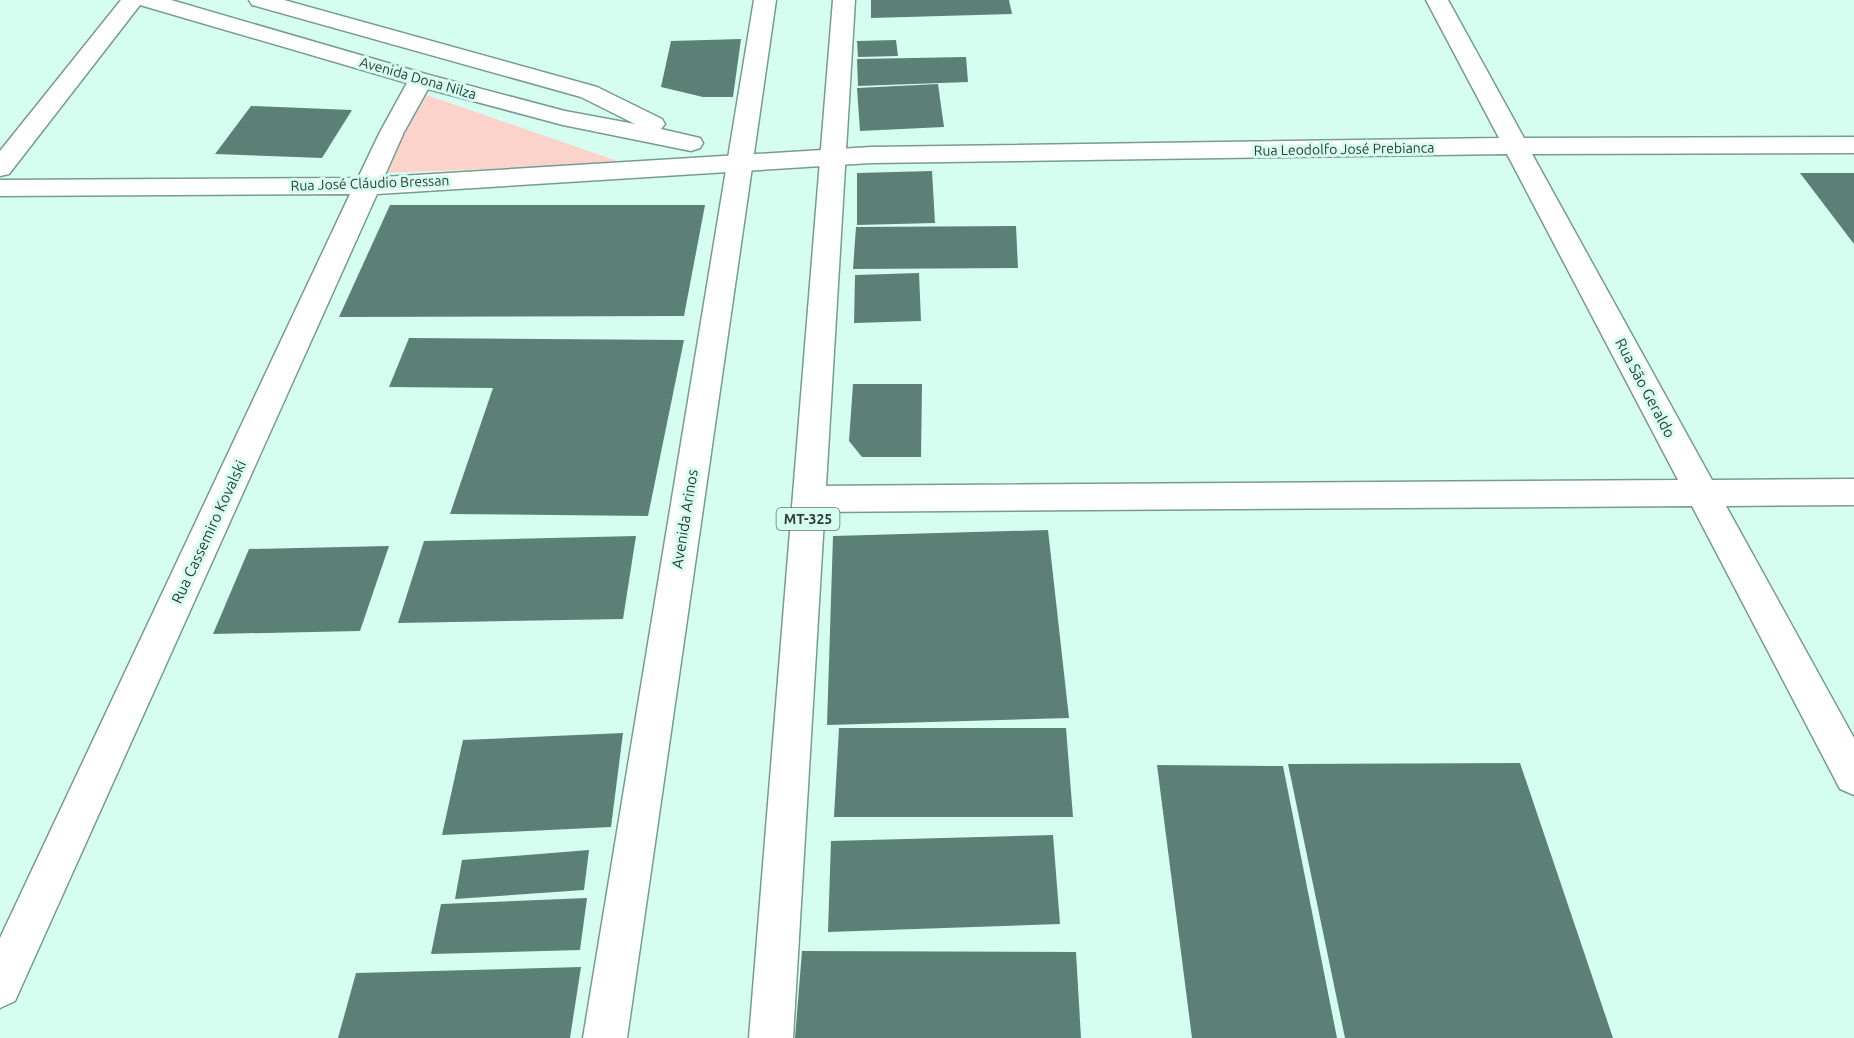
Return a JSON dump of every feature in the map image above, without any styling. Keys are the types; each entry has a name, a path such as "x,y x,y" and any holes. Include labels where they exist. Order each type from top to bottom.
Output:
{"street":[{"path":"0,168 132,0"},
{"name":"Avenida Dona Nilza","path":"147,0 421,80 563,118 691,143"},
{"name":"Avenida Dona Nilza","path":"260,0 589,92 691,143 740,162"},
{"name":"Avenida Arinos","path":"605,1038 765,0"},
{"name":"MT-325","path":"771,1038 844,0"},
{"name":"Rua São Geraldo","path":"1437,0 1854,776"},
{"name":"Rua Cassemiro Kovalski","path":"0,986 392,132 421,80"},
{"path":"563,118 589,92"},
{"name":"Rua Leodolfo José Prebianca","path":"740,162 871,155 1516,146 1854,145"},
{"name":"Rua José Cláudio Bressan","path":"0,188 369,186 740,162"},
{"path":"809,499 1854,492"}],"shaded area":[{"path":"427,95 626,164 380,173"}],"building":[{"path":"871,0 1009,0 1012,14 871,18"},
{"path":"741,39 733,97 703,97 661,87 671,41"},
{"path":"896,40 898,56 858,57 857,41"},
{"path":"966,57 968,82 858,86 857,59"},
{"path":"938,84 944,127 860,131 857,88"},
{"path":"251,106 352,110 322,158 215,154"},
{"path":"932,171 935,223 857,225 857,173"},
{"path":"1800,173 1854,173 1854,244"},
{"path":"390,205 705,205 684,316 339,317"},
{"path":"1016,226 1018,268 853,269 856,227"},
{"path":"919,273 921,321 854,323 855,275"},
{"path":"409,338 684,340 648,516 450,514 493,388 389,387"},
{"path":"853,384 922,384 921,457 862,457 849,441"},
{"path":"1048,530 1069,718 827,725 833,536"},
{"path":"636,536 623,619 398,623 424,541"},
{"path":"389,546 360,631 213,634 249,549"},
{"path":"839,728 1066,728 1073,817 834,817"},
{"path":"623,733 611,827 442,835 463,740"},
{"path":"1520,763 1613,1038 1345,1038 1288,764"},
{"path":"1157,765 1283,766 1337,1038 1192,1038"},
{"path":"1053,835 1060,924 828,932 831,841"},
{"path":"589,850 584,890 455,899 462,860"},
{"path":"587,898 580,950 431,954 441,904"},
{"path":"802,951 1076,952 1081,1038 795,1038"},
{"path":"581,967 570,1038 338,1038 356,973"}]}
